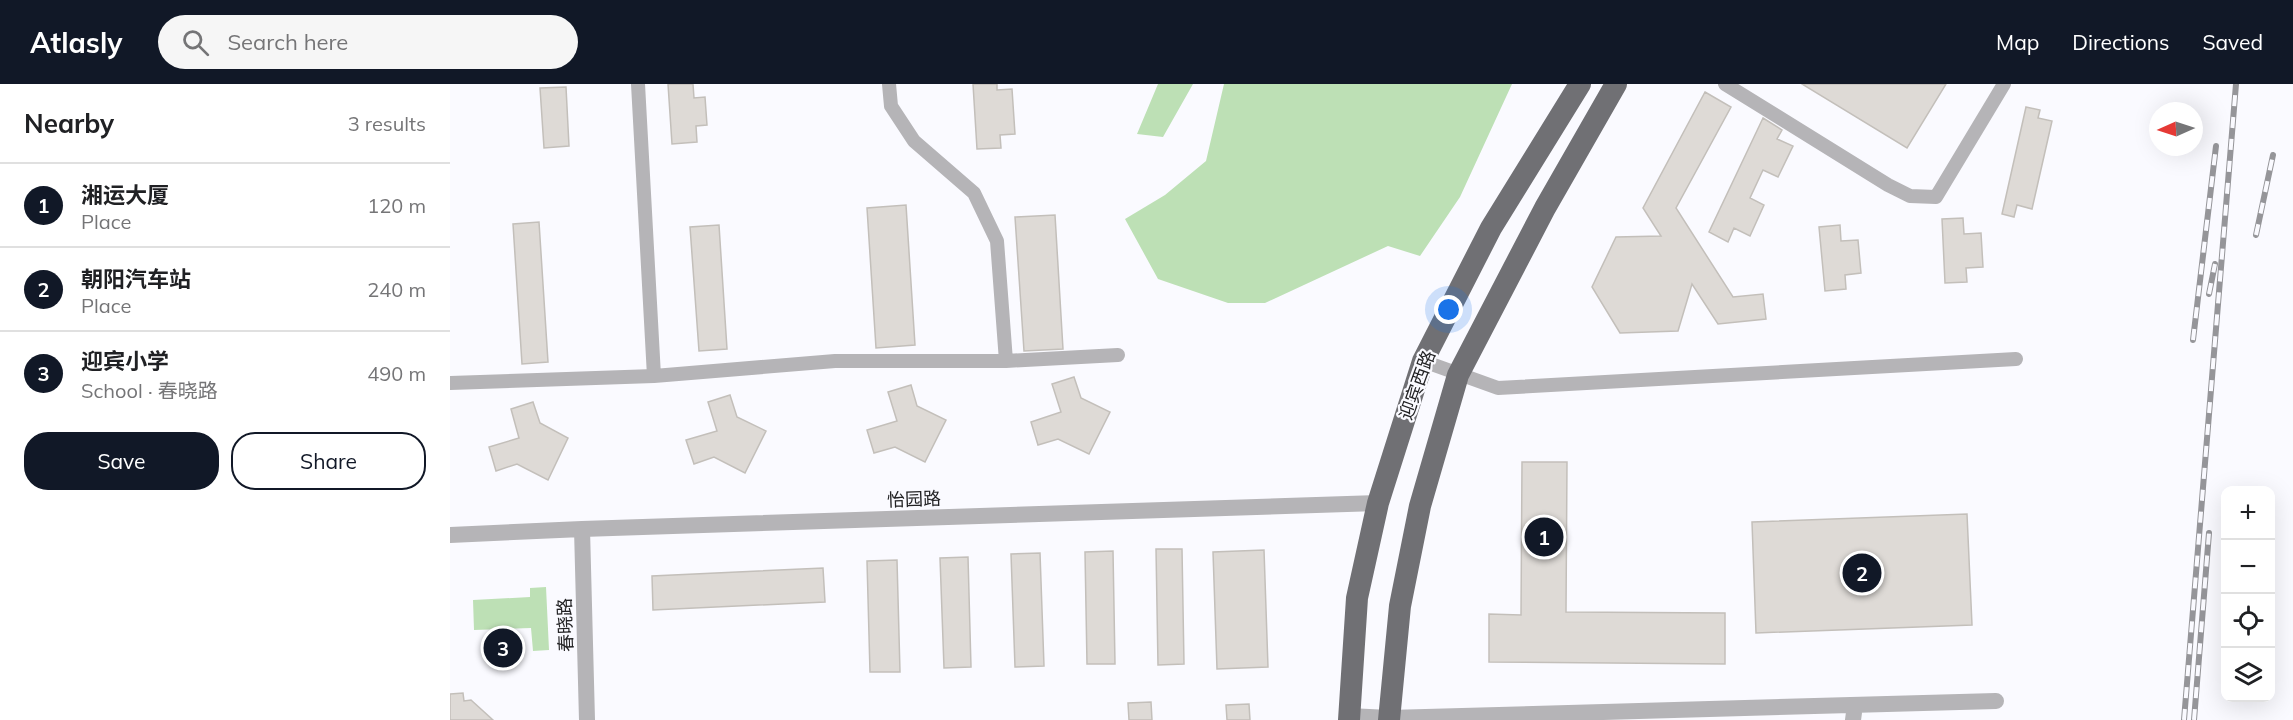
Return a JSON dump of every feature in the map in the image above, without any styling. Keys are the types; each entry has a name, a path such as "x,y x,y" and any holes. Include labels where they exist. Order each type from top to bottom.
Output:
{"highway":[{"name":"迎宾西路","path":"1349,718 1357,598 1378,503 1423,361 1491,228 1580,84"},
{"name":"迎宾西路","path":"1389,719 1400,606 1420,506 1458,375 1545,208 1616,84"}],"street":[{"path":"638,84 654,376"},
{"path":"889,84 891,106 914,141 974,193 997,241 1006,361"},
{"path":"1725,84 1888,185 1910,196 1936,197 2004,84"},
{"path":"450,383 654,376 835,361 1006,361 1118,355"},
{"path":"1423,361 1498,388 2016,359"},
{"name":"怡园路","path":"450,536 582,529 1378,503"},
{"name":"春晓路","path":"582,529 587,720"},
{"path":"1349,718 1854,712 1996,701"}],"green space":[{"path":"1158,84 1193,84 1163,137 1137,134"},
{"path":"1224,84 1512,84 1460,197 1420,256 1388,246 1265,303 1228,303 1158,279 1125,219 1165,195 1206,161"},
{"path":"546,587 549,650 533,651 531,628 474,630 473,600 530,597 530,588"}],"building":[{"path":"668,84 693,84 694,98 705,97 707,125 696,126 697,142 672,144"},
{"path":"973,84 997,84 997,90 1012,89 1015,134 1000,135 1001,148 977,149"},
{"path":"1802,84 1946,84 1907,148"},
{"path":"566,87 569,146 544,148 540,88"},
{"path":"1705,92 1731,107 1676,208 1733,297 1763,294 1766,319 1718,324 1692,284 1678,331 1620,333 1592,287 1616,237 1661,236 1643,208"},
{"path":"2026,107 2040,110 2038,118 2052,121 2032,209 2017,205 2014,217 2002,214"},
{"path":"1763,118 1782,130 1777,139 1793,146 1778,177 1763,170 1750,198 1764,205 1750,236 1734,228 1728,242 1709,232"},
{"path":"906,205 915,345 876,348 867,208"},
{"path":"1055,215 1063,349 1024,351 1015,217"},
{"path":"1963,218 1964,234 1981,233 1983,267 1966,268 1967,282 1945,283 1942,219"},
{"path":"539,222 548,362 522,364 513,224"},
{"path":"719,225 727,349 699,351 690,227"},
{"path":"1840,225 1841,241 1858,240 1861,273 1845,275 1846,289 1825,291 1819,227"},
{"path":"1074,377 1081,398 1110,412 1089,454 1058,439 1038,445 1031,422 1061,412 1052,384"},
{"path":"911,385 917,406 946,420 925,462 895,447 874,453 867,430 897,421 888,392"},
{"path":"730,395 737,417 766,431 745,473 714,457 694,464 686,440 717,431 708,402"},
{"path":"533,402 540,423 568,438 548,480 517,464 496,471 489,447 519,438 511,409"},
{"path":"1522,462 1567,462 1566,612 1725,613 1725,664 1489,662 1489,614 1521,615"},
{"path":"1967,514 1972,625 1756,633 1752,522"},
{"path":"1156,549 1182,549 1184,664 1158,665"},
{"path":"1264,550 1268,667 1217,669 1213,552"},
{"path":"1113,551 1115,664 1087,664 1085,552"},
{"path":"1040,553 1044,666 1015,667 1011,554"},
{"path":"968,557 971,667 944,668 940,558"},
{"path":"897,560 900,672 870,672 867,561"},
{"path":"823,568 825,602 653,610 652,576"},
{"path":"463,693 464,701 471,700 493,720 450,720 450,694"},
{"path":"1151,702 1152,720 1129,720 1128,703"},
{"path":"1249,704 1250,720 1227,720 1226,705"}],"railway":[{"path":"2184,720 2236,84"},
{"path":"2193,340 2216,146"},
{"path":"2256,235 2273,155"},
{"path":"2209,294 2215,264"},
{"path":"2194,720 2209,533"}],"place":[{"name":"湘运大厦","path":"1544,537"},
{"name":"朝阳汽车站","path":"1862,573"},
{"name":"迎宾小学","path":"503,648"}]}
